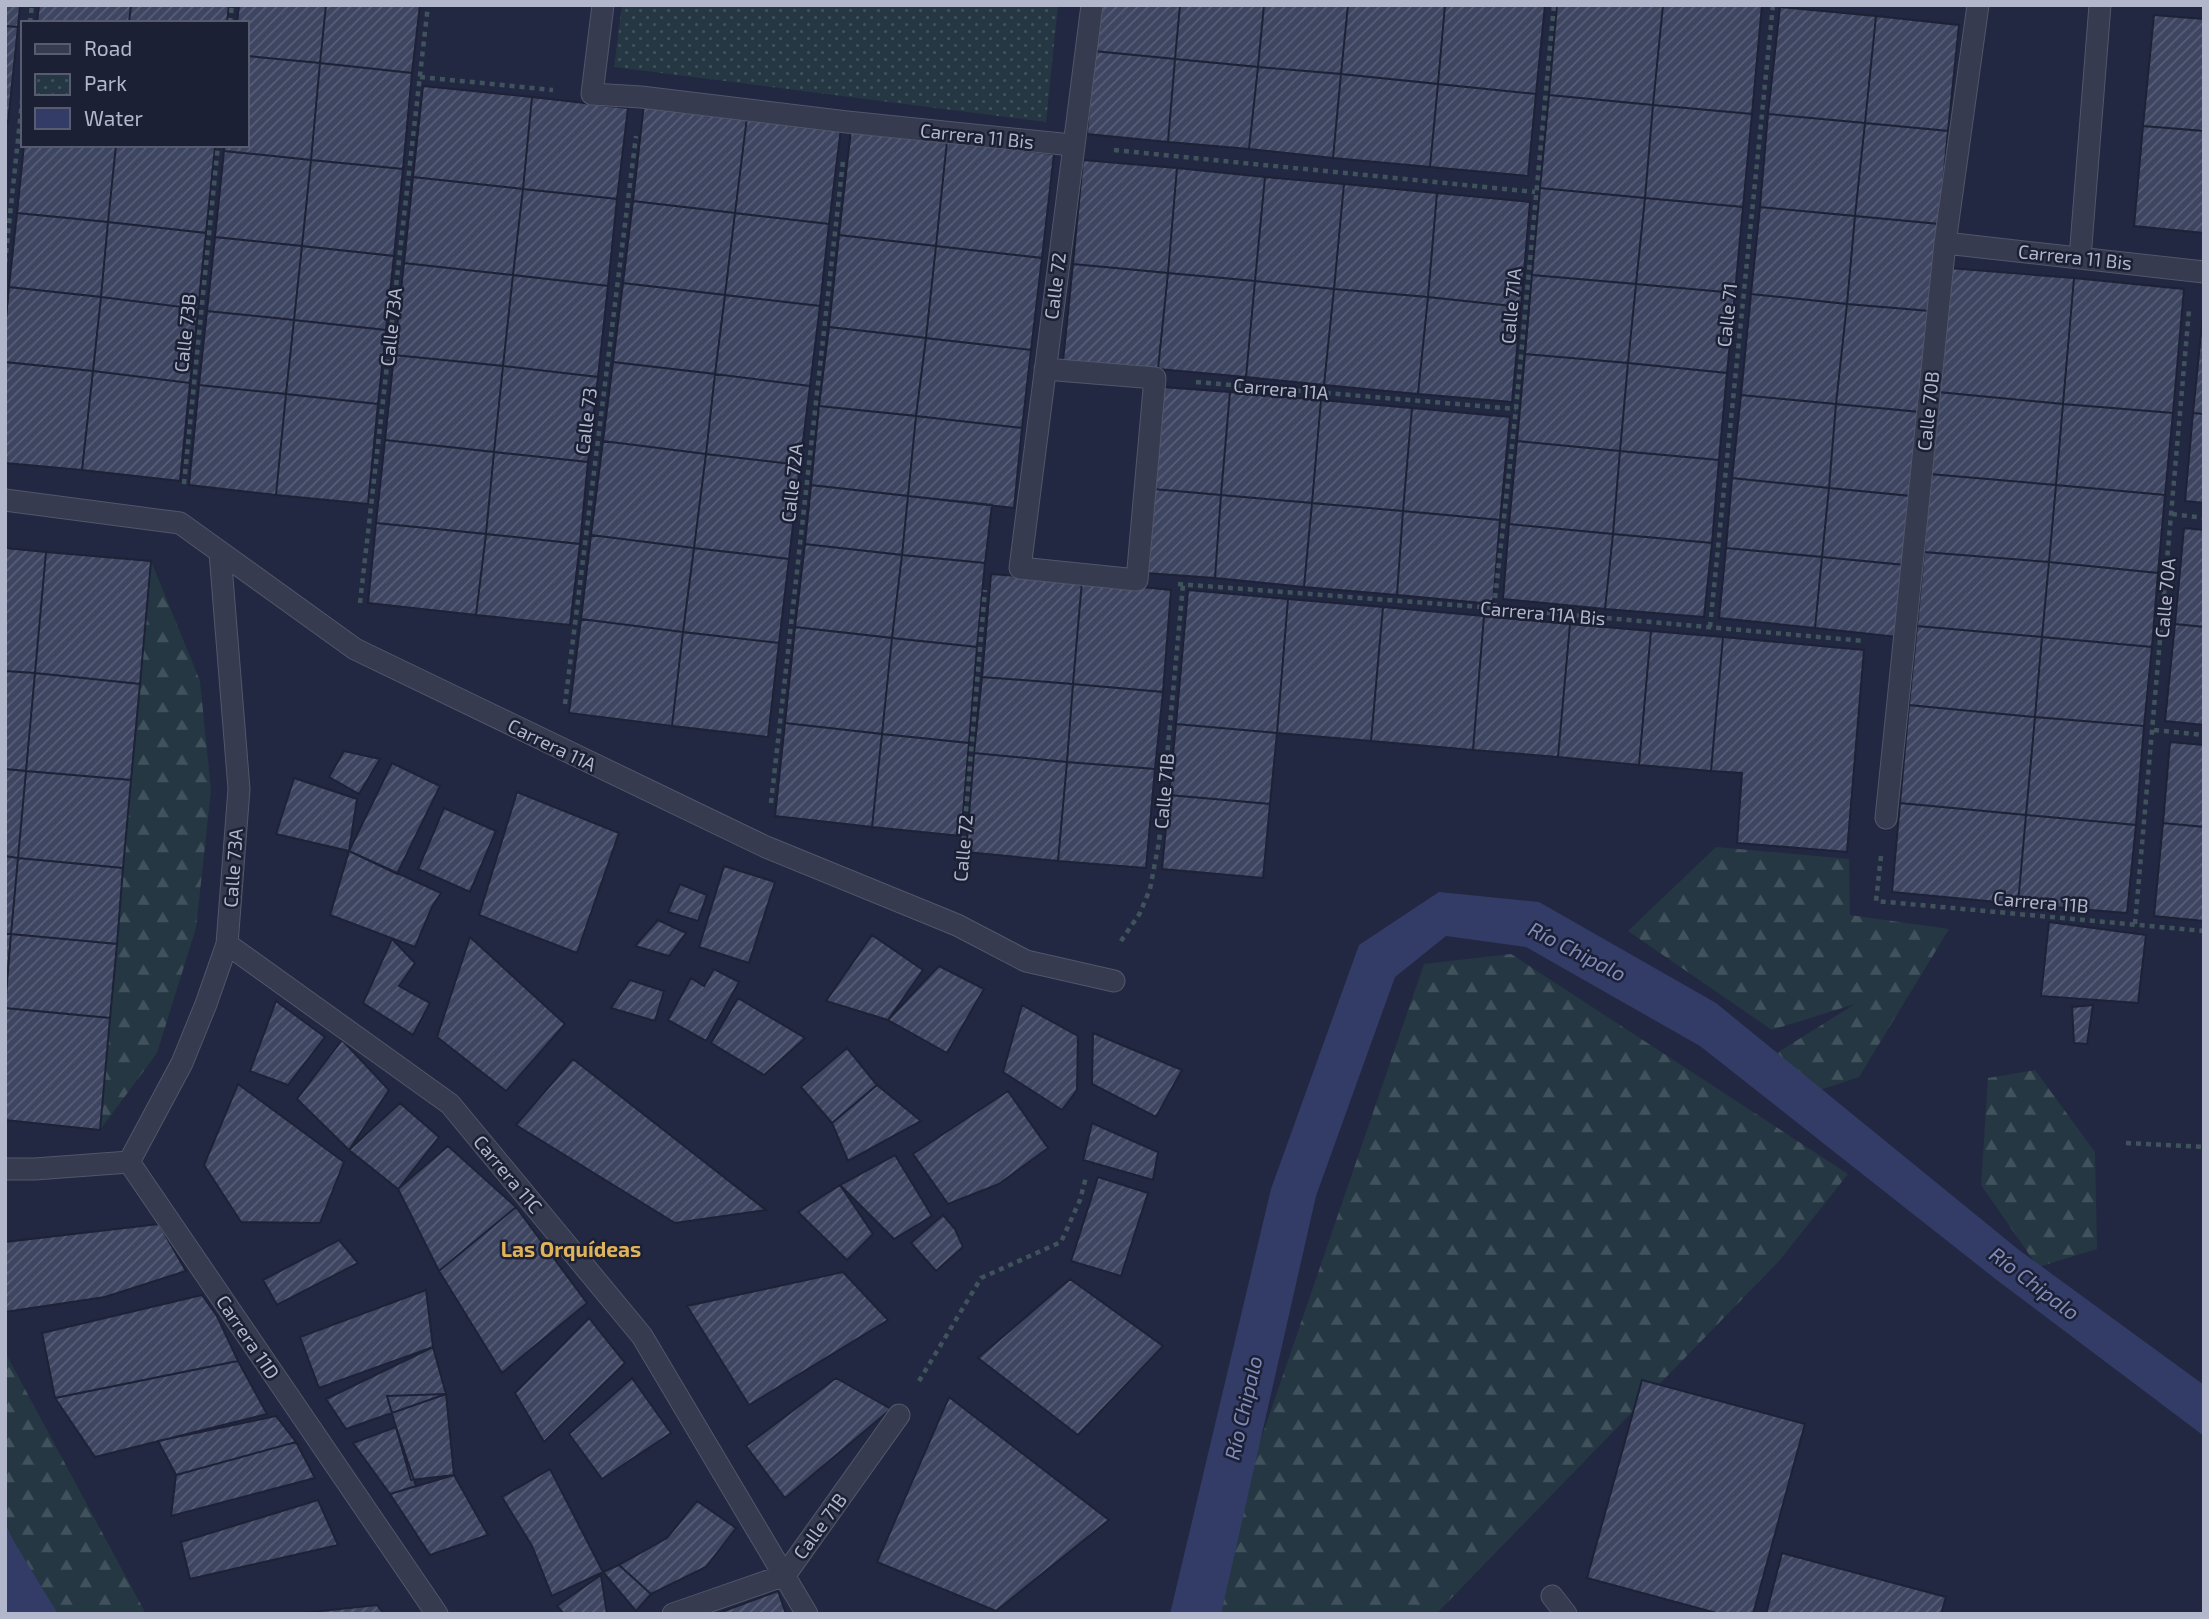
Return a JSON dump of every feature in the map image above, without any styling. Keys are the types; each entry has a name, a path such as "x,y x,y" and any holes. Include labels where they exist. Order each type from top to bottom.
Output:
{"street":[{"path":"592,94 603,5"},
{"name":"Calle 72","path":"1092,5 1020,568 1137,580 1155,378"},
{"name":"Calle 70B","path":"1886,818 1945,243 1978,5"},
{"path":"2080,258 2100,5"},
{"name":"Carrera 11 Bis","path":"592,94 641,97 1072,145"},
{"name":"Carrera 11 Bis","path":"1945,243 2198,271"},
{"path":"1045,369 1155,378"},
{"name":"Carrera 11A","path":"5,500 180,523 355,649 766,847 957,925 1026,961 1114,981"},
{"name":"Calle 73A","path":"129,1162 182,1063 227,944 239,789 220,553"},
{"name":"Carrera 11C","path":"227,944 450,1104 642,1336 807,1614"},
{"path":"5,1169 129,1162"},
{"name":"Carrera 11D","path":"129,1162 437,1614"},
{"name":"Calle 71B","path":"673,1614 785,1575 899,1415"},
{"path":"1552,1596 1566,1614"}],"path":[{"name":"Calle 73A","path":"355,649 428,5"},
{"name":"Calle 71A","path":"1494,608 1516,409 1554,5"},
{"name":"Calle 71","path":"1710,627 1773,5"},
{"path":"420,77 592,94"},
{"name":"Calle 73","path":"560,749 641,97"},
{"path":"5,263 21,111"},
{"name":"Calle 72A","path":"766,847 847,122"},
{"path":"1072,145 1535,192"},
{"name":"Calle 73B","path":"180,523 218,147"},
{"name":"Calle 70A","path":"2135,924 2172,514 2198,271"},
{"name":"Carrera 11A","path":"1155,378 1516,409"},
{"path":"2172,514 2204,518"},
{"name":"Calle 72","path":"957,925 986,576"},
{"name":"Carrera 11A Bis","path":"1183,585 1494,608 1903,645"},
{"name":"Calle 71B","path":"1088,975 1115,950 1140,913 1150,889 1159,842 1183,585"},
{"path":"2154,730 2204,734"},
{"name":"Carrera 11B","path":"1876,901 2204,931"},
{"path":"2126,1143 2204,1147"},
{"path":"899,1415 981,1278 1061,1242 1080,1200 1086,1177"}],"green space":[{"path":"622,5 1058,5 1046,122 614,67"},
{"path":"151,561 200,681 211,790 196,928 157,1053 100,1130"},
{"path":"1716,847 1849,859 1850,915 1949,929 1859,1077 1814,1092 1772,1056 1855,1004 1772,1030 1628,931"},
{"path":"1511,954 1848,1174 1780,1260 1436,1614 1201,1614 1424,964"},
{"path":"2035,1070 2095,1152 2097,1249 2038,1267 1981,1185 1988,1078"},
{"path":"5,1352 146,1614 5,1614"}],"water":[{"name":"Río Chipalo","path":"1439,892 1539,902 1716,1003 2019,1250 2204,1385 2204,1436 1998,1281 1700,1046 1526,947 1446,936 1395,977 1316,1196 1221,1614 1170,1614 1271,1189 1359,945"},
{"path":"5,1523 58,1614 8,1614 5,1609"}],"building":[{"path":"5,5 20,5 18,27 5,26"},
{"path":"39,5 131,5 129,21 37,21"},
{"path":"131,5 229,5 227,21 129,21"},
{"path":"239,5 326,5 320,63 248,56 248,21 237,21"},
{"path":"326,5 420,5 412,73 320,63"},
{"path":"1099,5 1180,5 1175,59 1094,51"},
{"path":"1180,5 1264,5 1258,67 1175,59"},
{"path":"1264,5 1348,5 1341,74 1258,67"},
{"path":"1348,5 1445,5 1438,84 1341,74"},
{"path":"1445,5 1545,5 1536,94 1438,84"},
{"path":"1557,5 1663,5 1653,105 1549,95"},
{"path":"1663,5 1762,5 1752,114 1653,105"},
{"path":"1780,7 1876,16 1865,123 1768,114"},
{"path":"2154,15 2204,19 2204,131 2143,126"},
{"path":"1876,16 1959,25 1948,131 1865,123"},
{"path":"5,26 18,27 8,122 5,121"},
{"path":"1094,51 1175,59 1168,142 1087,134"},
{"path":"248,56 320,63 311,160 224,151 224,147 248,147"},
{"path":"1175,59 1258,67 1249,149 1168,142"},
{"path":"320,63 412,73 403,169 311,160"},
{"path":"1258,67 1341,74 1333,158 1249,149"},
{"path":"1341,74 1438,84 1430,167 1333,158"},
{"path":"1438,84 1536,94 1528,176 1430,167"},
{"path":"423,86 532,97 523,189 413,177"},
{"path":"1549,95 1653,105 1645,198 1540,188"},
{"path":"532,97 628,108 617,199 523,189"},
{"path":"644,104 747,117 735,213 633,201"},
{"path":"1653,105 1752,114 1743,207 1645,198"},
{"path":"1768,114 1865,123 1855,216 1760,207"},
{"path":"747,117 841,128 829,224 735,213"},
{"path":"1865,123 1948,131 1939,224 1855,216"},
{"path":"2143,126 2204,131 2204,233 2134,226"},
{"path":"851,130 947,141 936,246 839,235"},
{"path":"947,141 1054,154 1042,258 936,246"},
{"path":"24,147 116,147 108,222 17,213"},
{"path":"116,147 215,147 206,233 108,222"},
{"path":"224,151 311,160 302,246 215,237"},
{"path":"311,160 403,169 394,256 302,246"},
{"path":"1083,160 1177,168 1168,273 1073,264"},
{"path":"1177,168 1265,177 1255,281 1168,273"},
{"path":"413,177 523,189 513,275 404,263"},
{"path":"1265,177 1344,184 1334,289 1255,281"},
{"path":"1344,184 1437,193 1428,297 1334,289"},
{"path":"1540,188 1645,198 1636,284 1532,275"},
{"path":"523,189 617,199 608,286 513,275"},
{"path":"1437,193 1530,202 1521,307 1428,297"},
{"path":"1645,198 1743,207 1735,293 1636,284"},
{"path":"633,201 735,213 725,295 623,283"},
{"path":"1760,207 1855,216 1847,304 1751,294"},
{"path":"17,213 108,222 101,297 9,287"},
{"path":"735,213 829,224 820,306 725,295"},
{"path":"1855,216 1939,224 1930,311 1847,304"},
{"path":"108,222 206,233 198,309 101,297"},
{"path":"839,235 936,246 926,338 829,327"},
{"path":"215,237 302,246 294,320 207,311"},
{"path":"302,246 394,256 386,330 294,320"},
{"path":"936,246 1042,258 1031,350 926,338"},
{"path":"404,263 513,275 503,366 394,355"},
{"path":"1073,264 1168,273 1158,369 1063,361"},
{"path":"1949,268 2074,278 2063,404 1938,392"},
{"path":"1168,273 1255,281 1246,377 1158,369"},
{"path":"513,275 608,286 598,377 503,366"},
{"path":"1532,275 1636,284 1628,363 1525,354"},
{"path":"2074,278 2184,289 2173,413 2063,404"},
{"path":"1255,281 1334,289 1324,385 1246,377"},
{"path":"623,283 725,295 715,374 613,362"},
{"path":"1636,284 1735,293 1727,373 1628,363"},
{"path":"9,287 101,297 93,371 5,362"},
{"path":"1334,289 1428,297 1418,394 1324,385"},
{"path":"1751,294 1847,304 1836,404 1741,395"},
{"path":"725,295 820,306 810,386 715,374"},
{"path":"101,297 198,309 190,383 93,371"},
{"path":"1428,297 1521,307 1512,402 1418,394"},
{"path":"1847,304 1930,311 1920,412 1836,404"},
{"path":"2204,304 2204,414 2193,413"},
{"path":"207,311 294,320 286,394 199,385"},
{"path":"294,320 386,330 378,404 286,394"},
{"path":"829,327 926,338 916,416 819,406"},
{"path":"926,338 1031,350 1022,428 916,416"},
{"path":"1525,354 1628,363 1620,451 1517,441"},
{"path":"394,355 503,366 494,452 385,440"},
{"path":"5,362 93,371 82,470 5,463"},
{"path":"613,362 715,374 706,454 603,441"},
{"path":"1628,363 1727,373 1719,460 1620,451"},
{"path":"503,366 598,377 588,462 494,452"},
{"path":"93,371 190,383 180,481 82,470"},
{"path":"715,374 810,386 800,465 706,454"},
{"path":"199,385 286,394 276,495 189,485"},
{"path":"1162,387 1230,392 1221,495 1153,489"},
{"path":"1230,392 1321,400 1312,503 1221,495"},
{"path":"1938,392 2063,404 2056,485 1930,474"},
{"path":"286,394 378,404 368,504 276,495"},
{"path":"1741,395 1836,404 1829,488 1732,478"},
{"path":"1321,400 1412,408 1403,511 1312,503"},
{"path":"1836,404 1920,412 1911,496 1829,488"},
{"path":"2063,404 2173,413 2165,495 2056,485"},
{"path":"819,406 916,416 908,496 811,485"},
{"path":"1412,408 1510,417 1500,520 1403,511"},
{"path":"2193,413 2204,414 2204,503 2185,501"},
{"path":"916,416 1022,428 1014,508 908,496"},
{"path":"385,440 494,452 486,534 376,523"},
{"path":"603,441 706,454 694,548 591,535"},
{"path":"1517,441 1620,451 1613,534 1509,524"},
{"path":"1620,451 1719,460 1712,543 1613,534"},
{"path":"494,452 588,462 580,544 486,534"},
{"path":"706,454 800,465 789,559 694,548"},
{"path":"1930,474 2056,485 2049,562 1924,552"},
{"path":"1732,478 1829,488 1822,557 1726,548"},
{"path":"811,485 908,496 902,555 805,544"},
{"path":"2056,485 2165,495 2158,573 2049,562"},
{"path":"1829,488 1911,496 1905,565 1822,557"},
{"path":"1153,489 1221,495 1215,578 1146,573"},
{"path":"1221,495 1312,503 1304,587 1215,578"},
{"path":"908,496 992,505 985,563 902,555"},
{"path":"1312,503 1403,511 1397,595 1304,587"},
{"path":"1403,511 1500,520 1493,604 1397,595"},
{"path":"376,523 486,534 476,615 368,603"},
{"path":"1509,524 1613,534 1605,609 1503,599"},
{"path":"2184,528 2204,530 2204,627 2175,624"},
{"path":"486,534 580,544 570,625 476,615"},
{"path":"1613,534 1712,543 1704,617 1605,609"},
{"path":"591,535 694,548 683,632 581,619"},
{"path":"805,544 902,555 892,638 795,627"},
{"path":"5,548 46,552 35,673 5,671"},
{"path":"694,548 789,559 779,643 683,632"},
{"path":"1726,548 1822,557 1815,628 1719,618"},
{"path":"46,552 151,561 140,684 35,673"},
{"path":"1924,552 2049,562 2042,637 1917,626"},
{"path":"902,555 985,563 977,647 892,638"},
{"path":"1822,557 1905,565 1898,637 1815,628"},
{"path":"2049,562 2158,573 2152,647 2042,637"},
{"path":"991,574 1082,581 1073,684 982,677"},
{"path":"1082,581 1171,590 1163,692 1073,684"},
{"path":"1188,590 1288,599 1277,733 1176,724"},
{"path":"1288,599 1383,607 1371,741 1277,733"},
{"path":"1383,607 1484,616 1473,750 1371,741"},
{"path":"1484,616 1570,624 1558,757 1473,750"},
{"path":"581,619 683,632 672,726 569,713"},
{"path":"1570,624 1651,631 1639,765 1558,757"},
{"path":"2175,624 2204,627 2204,725 2165,721"},
{"path":"1917,626 2042,637 2035,717 1909,705"},
{"path":"795,627 892,638 882,734 785,723"},
{"path":"1651,631 1723,637 1711,771 1639,765"},
{"path":"683,632 779,643 768,737 672,726"},
{"path":"1723,637 1864,650 1847,852 1737,843 1742,773 1711,771"},
{"path":"2042,637 2152,647 2144,726 2035,717"},
{"path":"892,638 977,647 969,743 882,734"},
{"path":"5,671 35,673 26,771 5,769"},
{"path":"35,673 140,684 131,780 26,771"},
{"path":"982,677 1073,684 1067,762 974,753"},
{"path":"1073,684 1163,692 1155,769 1067,762"},
{"path":"1909,705 2035,717 2026,815 1900,803"},
{"path":"2035,717 2144,726 2136,825 2026,815"},
{"path":"785,723 882,734 872,827 775,816"},
{"path":"1176,724 1277,733 1270,804 1169,795"},
{"path":"882,734 969,743 961,836 872,827"},
{"path":"2170,742 2204,745 2204,827 2163,823"},
{"path":"344,751 380,759 359,794 329,777"},
{"path":"974,753 1067,762 1058,861 966,852"},
{"path":"1067,762 1155,769 1146,868 1058,861"},
{"path":"392,763 440,786 397,874 349,851"},
{"path":"5,769 26,771 18,858 5,856"},
{"path":"26,771 131,780 123,868 18,858"},
{"path":"294,778 357,799 349,851 276,834"},
{"path":"517,792 619,833 577,953 479,915"},
{"path":"1169,795 1270,804 1263,878 1162,869"},
{"path":"1900,803 2026,815 2018,904 1892,892"},
{"path":"444,808 496,831 470,892 418,869"},
{"path":"2026,815 2136,825 2127,913 2018,904"},
{"path":"2163,823 2204,827 2204,921 2154,916"},
{"path":"349,851 441,893 415,947 330,915"},
{"path":"5,856 18,858 11,934 5,934"},
{"path":"18,858 123,868 117,944 11,934"},
{"path":"724,866 775,882 749,963 699,947"},
{"path":"680,884 707,895 698,921 668,912"},
{"path":"658,920 686,933 669,956 635,946"},
{"path":"2049,922 2146,935 2138,1003 2041,996"},
{"path":"5,934 11,934 5,1004"},
{"path":"11,934 117,944 110,1018 5,1008"},
{"path":"872,935 923,970 888,1020 826,1001"},
{"path":"470,937 565,1024 506,1091 437,1037"},
{"path":"392,939 415,963 399,986 430,1003 413,1035 363,1003"},
{"path":"939,966 984,989 947,1053 888,1020"},
{"path":"714,969 739,982 706,1041 668,1020 691,978 704,986"},
{"path":"630,980 664,991 655,1021 611,1008"},
{"path":"738,998 805,1038 764,1075 711,1043"},
{"path":"276,1001 325,1037 288,1085 250,1071"},
{"path":"1022,1005 1078,1036 1077,1090 1062,1110 1003,1072"},
{"path":"2093,1005 2087,1044 2074,1043 2072,1007"},
{"path":"5,1008 110,1018 100,1130 5,1120"},
{"path":"1093,1033 1182,1070 1156,1117 1092,1084"},
{"path":"342,1040 389,1090 349,1150 297,1099"},
{"path":"847,1048 877,1085 832,1123 801,1087"},
{"path":"573,1059 766,1210 675,1223 516,1125"},
{"path":"238,1084 344,1162 320,1223 241,1222 204,1165"},
{"path":"877,1085 921,1121 848,1161 832,1123"},
{"path":"1008,1091 1048,1148 999,1184 948,1204 913,1154"},
{"path":"400,1103 439,1137 398,1189 349,1150"},
{"path":"1092,1123 1158,1152 1153,1180 1083,1160"},
{"path":"448,1146 516,1207 439,1271 398,1189"},
{"path":"895,1155 932,1216 894,1239 840,1185"},
{"path":"1098,1177 1148,1193 1121,1276 1071,1261"},
{"path":"840,1185 873,1234 847,1260 798,1212"},
{"path":"516,1207 587,1303 502,1373 439,1271"},
{"path":"943,1215 955,1229 963,1247 936,1271 911,1243"},
{"path":"159,1224 186,1271 105,1297 5,1312 5,1242"},
{"path":"339,1240 358,1263 277,1305 263,1280"},
{"path":"843,1272 888,1320 749,1405 687,1306"},
{"path":"1070,1279 1163,1346 1078,1435 978,1358"},
{"path":"426,1290 433,1347 319,1388 300,1337"},
{"path":"202,1295 217,1316 238,1361 55,1398 42,1333"},
{"path":"589,1318 625,1363 544,1442 515,1393"},
{"path":"433,1347 446,1394 346,1429 326,1399"},
{"path":"238,1361 267,1414 95,1457 55,1398"},
{"path":"632,1378 671,1433 602,1479 569,1434"},
{"path":"836,1378 891,1409 785,1498 746,1446"},
{"path":"1642,1380 1805,1424 1753,1614 1720,1614 1587,1578"},
{"path":"446,1394 454,1475 411,1480 387,1396"},
{"path":"949,1397 1109,1520 996,1611 877,1562"},
{"path":"276,1416 296,1442 176,1475 158,1441"},
{"path":"396,1427 416,1486 390,1494 353,1443"},
{"path":"296,1442 315,1478 171,1516 176,1475"},
{"path":"550,1469 603,1572 552,1596 532,1546 502,1497"},
{"path":"454,1475 488,1535 430,1555 390,1494"},
{"path":"318,1500 338,1545 190,1579 181,1542"},
{"path":"697,1501 736,1528 706,1567 651,1594 619,1565 667,1538"},
{"path":"1782,1553 1946,1597 1941,1614 1766,1614"},
{"path":"619,1565 651,1594 636,1611 603,1572"},
{"path":"601,1575 607,1614 564,1614 557,1606"},
{"path":"778,1591 786,1614 716,1614"},
{"path":"377,1605 384,1614 293,1614"}],"district":[{"name":"Las Orquídeas","path":"571,1250"}]}
